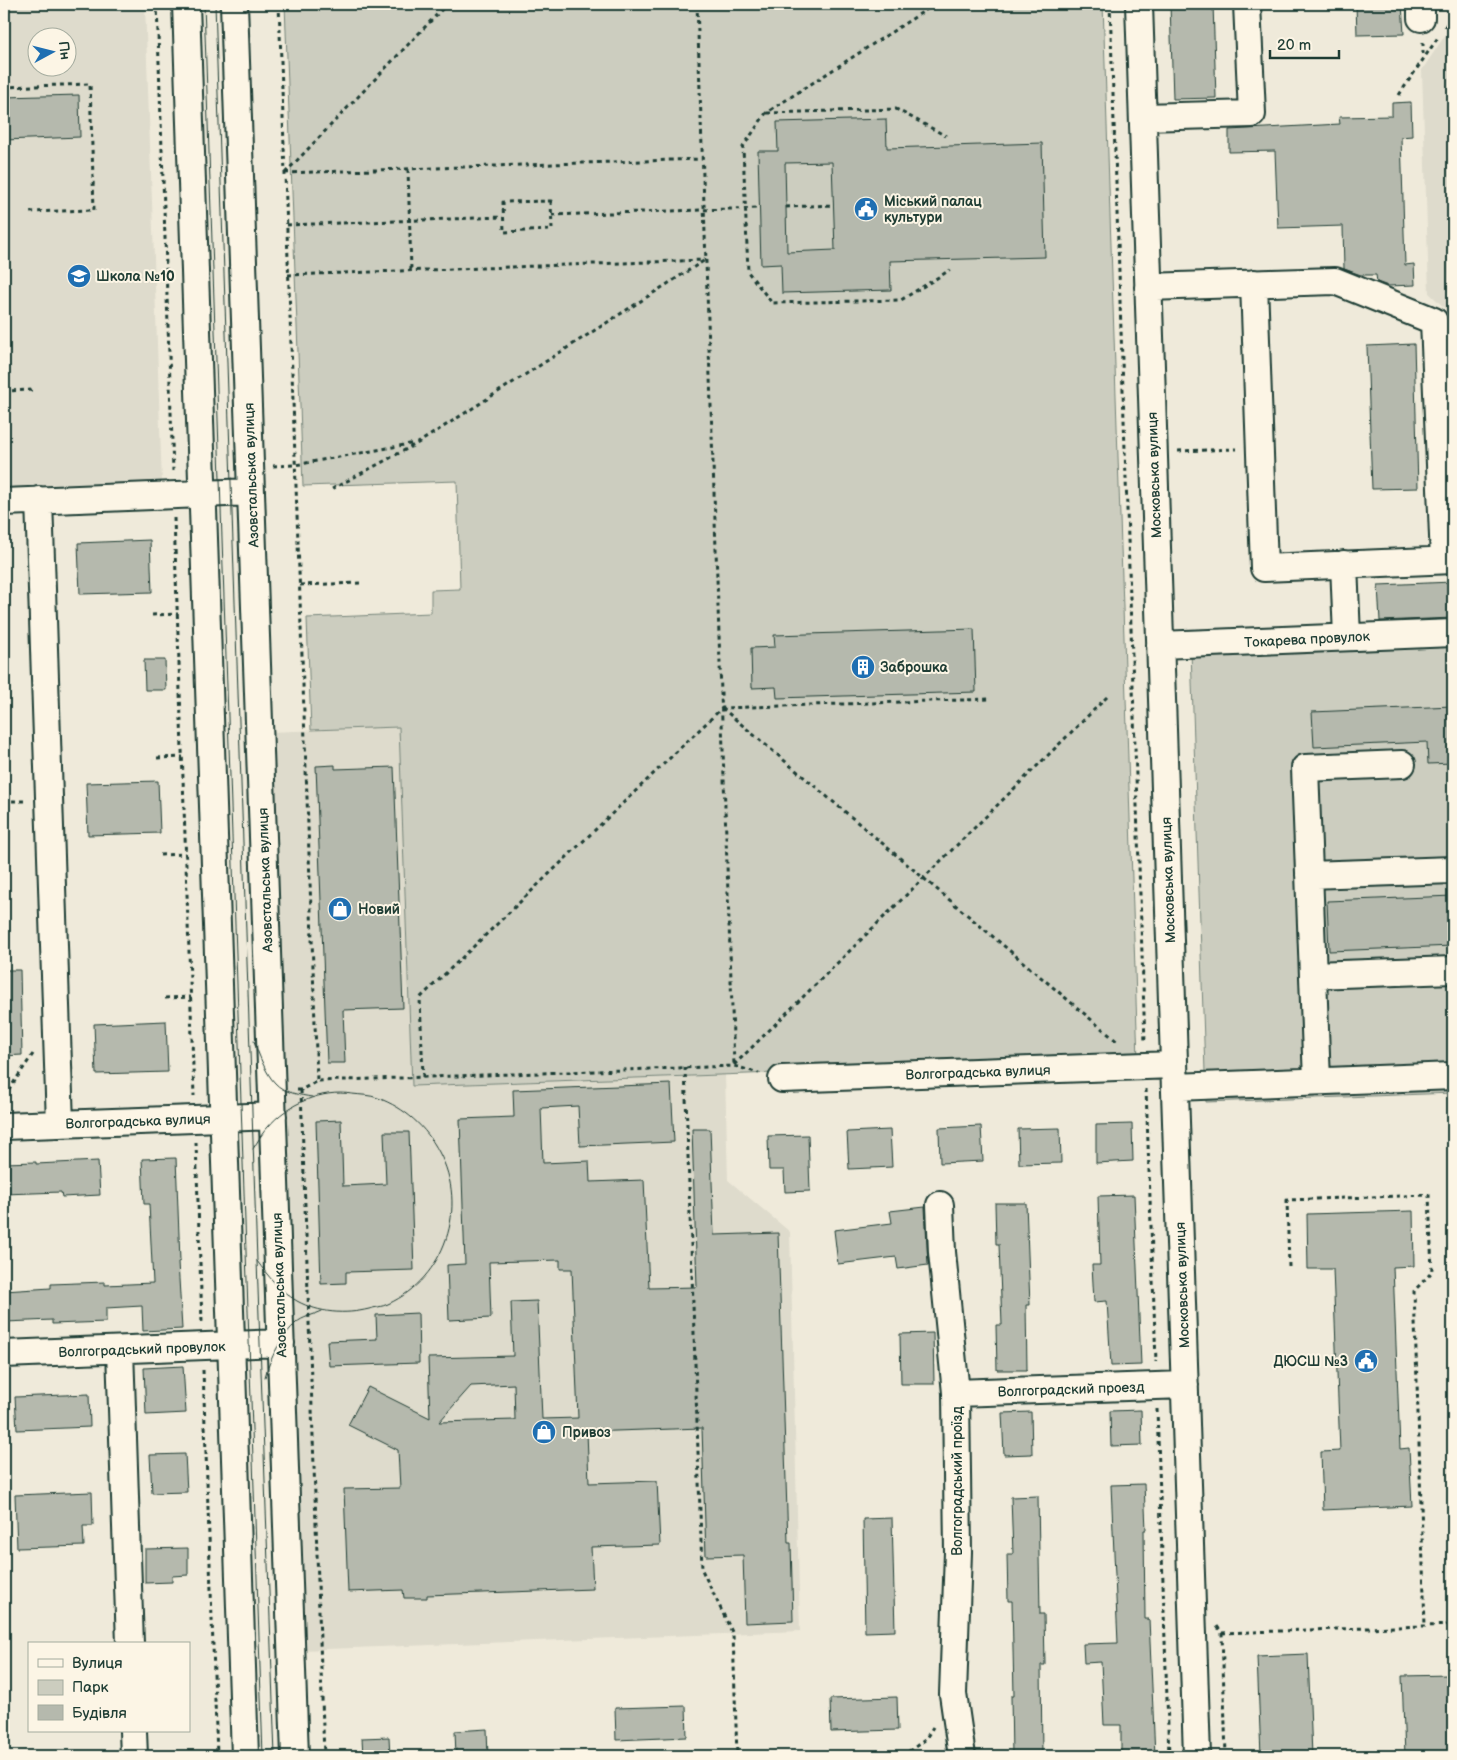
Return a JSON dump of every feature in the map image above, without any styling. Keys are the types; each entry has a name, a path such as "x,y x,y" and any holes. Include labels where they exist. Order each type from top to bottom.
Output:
{"street":[{"path":"186,4 246,1756"},
{"name":"Азовстальська вулиця","path":"234,4 295,1756"},
{"name":"Московська вулиця","path":"1139,4 1197,1756"},
{"path":"1142,117 1252,114 1247,4"},
{"path":"1148,287 1254,283 1335,281 1434,321 1446,467 1448,560 1264,568 1254,283"},
{"path":"4,502 251,492"},
{"path":"39,500 60,1124"},
{"path":"1344,564 1347,637"},
{"name":"Токарева провулок","path":"1160,645 1453,633"},
{"path":"1317,1081 1305,768 1402,764"},
{"path":"1309,875 1453,870"},
{"path":"1313,975 1451,970"},
{"name":"Волгоградська вулиця","path":"782,1079 1146,1066 1174,1076 1317,1081 1453,1076"},
{"name":"Волгоградська вулиця","path":"4,1126 60,1124 195,1107 224,1118 273,1116"},
{"name":"Волгоградський проїзд","path":"940,1205 942,1252 956,1393 958,1552 953,1694 962,1756"},
{"name":"Волгоградський провулок","path":"4,1354 281,1343"},
{"path":"120,1350 130,1642"},
{"name":"Волгоградский проезд","path":"956,1393 1185,1385"},
{"path":"133,1732 134,1756"}],"path":[{"path":"157,4 216,1756"},
{"path":"279,4 317,1081"},
{"path":"285,174 447,4"},
{"path":"697,4 734,1066"},
{"path":"935,4 766,112 743,147 748,272 772,303 901,300 950,270"},
{"path":"1110,4 1168,1756"},
{"path":"1399,95 1452,17"},
{"path":"4,86 90,84 94,210 29,212"},
{"path":"766,112 896,109 946,136"},
{"path":"285,174 702,159"},
{"path":"408,169 411,270"},
{"path":"552,201 552,230 504,232 504,217 503,202 552,201"},
{"path":"786,207 834,205"},
{"path":"552,216 759,208"},
{"path":"286,225 504,217"},
{"path":"288,275 706,260"},
{"path":"332,489 418,443 706,260"},
{"path":"4,392 35,390"},
{"path":"295,465 418,443"},
{"path":"1169,451 1260,448"},
{"path":"300,585 363,583"},
{"path":"152,615 178,614"},
{"path":"324,1756 301,1090 317,1081 734,1066 1109,695"},
{"path":"423,1077 420,998 722,708 991,699"},
{"path":"722,708 1146,1066"},
{"path":"157,758 182,757"},
{"path":"160,855 186,854"},
{"path":"1451,970 1453,1076"},
{"path":"165,998 191,997"},
{"path":"4,1097 35,1051"},
{"path":"685,1068 702,1570 733,1634 737,1756"},
{"path":"1289,1267 1286,1200 1429,1195 1432,1272 1414,1291 1425,1626"},
{"path":"1226,1756 1222,1633 1453,1625"},
{"path":"902,1756 925,1740 934,1725"}],"shaded area":[{"name":"Школа №10","path":"4,4 145,4 162,484 4,490"},
{"path":"1450,28 1453,28 1453,355 1448,356 1446,309 1429,293 1422,70"},
{"name":"Привоз","path":"399,727 412,1086 725,1075 728,1180 790,1232 800,1631 301,1650 269,732"}],"green space":[{"path":"285,4 1103,4 1138,1060 412,1086 399,727 311,730 307,618 431,613 431,590 460,589 457,481 303,486"},
{"path":"1453,639 1453,1093 1206,1102 1191,651"}],"building":[{"path":"1170,4 1213,4 1216,98 1173,99"},
{"path":"1356,4 1402,4 1404,34 1357,35"},
{"path":"79,95 80,137 4,140 4,97"},
{"path":"1411,102 1412,136 1401,137 1405,265 1414,264 1415,285 1388,286 1377,282 1376,275 1361,275 1344,269 1343,226 1278,228 1275,151 1229,152 1229,130 1340,124 1339,117 1392,116 1392,103"},
{"path":"886,119 887,148 1042,143 1045,257 890,261 891,290 782,293 781,264 761,265 758,151 778,151 777,122","holes":["832,162 835,250 787,252 785,163"]},
{"path":"1414,344 1418,488 1372,489 1367,346"},
{"path":"150,540 152,592 80,594 78,543"},
{"path":"1453,582 1453,618 1380,621 1378,585"},
{"name":"Заброшка","path":"974,629 976,692 777,698 776,687 752,688 751,648 775,647 774,635"},
{"path":"144,660 165,660 166,690 145,690"},
{"path":"1453,706 1453,763 1428,764 1427,742 1314,747 1312,712"},
{"path":"335,765 335,769 394,767 403,1008 343,1010 345,1063 327,1063 316,766"},
{"path":"158,781 160,833 88,835 86,783"},
{"path":"1453,896 1453,946 1329,951 1327,901"},
{"path":"4,970 20,970 22,1055 4,1056"},
{"path":"166,1021 168,1072 96,1074 94,1024"},
{"path":"671,1084 674,1142 580,1146 578,1106 541,1108 543,1163 589,1161 590,1182 644,1180 649,1288 697,1287 692,1129 710,1129 714,1235 778,1233 788,1543 791,1543 793,1621 745,1623 743,1555 706,1556 702,1428 587,1432 589,1483 657,1481 660,1545 591,1547 593,1589 427,1595 427,1598 404,1598 403,1590 348,1592 344,1489 400,1488 398,1450 348,1425 368,1387 430,1418 428,1358 513,1356 511,1302 537,1301 542,1419 578,1418 572,1269 560,1269 560,1260 489,1262 491,1318 449,1320 447,1265 465,1264 460,1119 514,1117 513,1090","holes":["514,1384 515,1420 439,1422 471,1386"]},
{"path":"341,1120 343,1186 386,1184 384,1132 409,1132 414,1270 346,1272 346,1283 321,1284 316,1121"},
{"path":"1132,1124 1133,1161 1096,1163 1096,1125"},
{"path":"981,1126 983,1161 940,1163 939,1128"},
{"path":"1060,1128 1061,1163 1019,1164 1018,1129"},
{"path":"890,1130 892,1167 849,1169 847,1132"},
{"path":"808,1135 810,1191 785,1192 784,1170 769,1170 768,1136"},
{"path":"176,1158 180,1261 178,1262 182,1329 143,1331 142,1306 106,1308 106,1322 52,1324 52,1320 6,1322 4,1291 51,1288 51,1284 105,1282 105,1285 153,1283 149,1204 144,1204 142,1159"},
{"path":"98,1161 100,1195 62,1197 61,1192 4,1194 4,1163 36,1162 36,1164"},
{"path":"1134,1195 1141,1365 1111,1366 1107,1301 1094,1302 1092,1265 1100,1265 1098,1196"},
{"path":"995,1203 1026,1203 1030,1305 1026,1305 1027,1370 997,1370 996,1325 1002,1325 999,1244 996,1244"},
{"path":"925,1207 928,1265 898,1269 896,1257 838,1264 834,1230 892,1223 890,1211"},
{"path":"1413,1211 1414,1266 1393,1267 1400,1449 1409,1448 1412,1506 1323,1510 1321,1452 1340,1451 1333,1269 1308,1269 1307,1214"},
{"path":"418,1313 419,1363 329,1366 327,1341 377,1339 376,1315"},
{"path":"933,1333 934,1384 901,1384 900,1334"},
{"path":"183,1366 186,1413 146,1415 144,1368"},
{"path":"89,1394 90,1427 17,1430 15,1397"},
{"path":"1141,1410 1142,1445 1111,1446 1110,1411"},
{"path":"1031,1412 1032,1454 1004,1455 1002,1413"},
{"path":"185,1454 187,1492 152,1493 150,1455"},
{"path":"1144,1484 1146,1530 1144,1530 1145,1619 1149,1619 1155,1756 1121,1756 1121,1725 1104,1725 1101,1662 1084,1663 1083,1644 1118,1643 1111,1485"},
{"path":"92,1492 93,1526 83,1526 84,1546 17,1548 15,1495"},
{"path":"1038,1496 1040,1614 1044,1614 1045,1665 1041,1665 1042,1756 1012,1756 1011,1696 1014,1696 1012,1601 1008,1601 1007,1554 1013,1554 1011,1497"},
{"path":"892,1518 895,1631 865,1632 863,1519"},
{"path":"188,1548 188,1575 172,1576 172,1582 145,1583 145,1549"},
{"path":"1308,1654 1312,1756 1261,1756 1257,1656"},
{"path":"1450,1675 1453,1756 1405,1756 1402,1676"},
{"path":"897,1697 898,1730 831,1732 830,1699"},
{"path":"686,1706 687,1737 616,1740 615,1708"},
{"path":"487,1729 488,1756 456,1756 455,1731"},
{"path":"389,1737 390,1756 363,1756 362,1738"}],"tram line":[{"path":"204,4 263,1756"},
{"path":"215,4 275,1756"},
{"path":"254,1041 265,1069 275,1083 287,1091 312,1097"},
{"path":"253,1149 264,1132 276,1119 285,1111 306,1100 317,1096 341,1093 372,1096 388,1102 406,1113 428,1134 439,1152 448,1173 452,1195 451,1217 446,1239 437,1259 424,1277 408,1292 386,1305 351,1312 332,1312 305,1305 285,1293 257,1261"},
{"path":"265,1377 277,1348 291,1328 301,1319 322,1311"}],"place":[{"name":"Міський палац культури","path":"866,209"},
{"name":"Школа №10","path":"79,276"},
{"name":"Заброшка","path":"863,667"},
{"name":"Новий","path":"340,909"},
{"name":"ДЮСШ №3","path":"1366,1361"},
{"name":"Привоз","path":"544,1432"}]}
